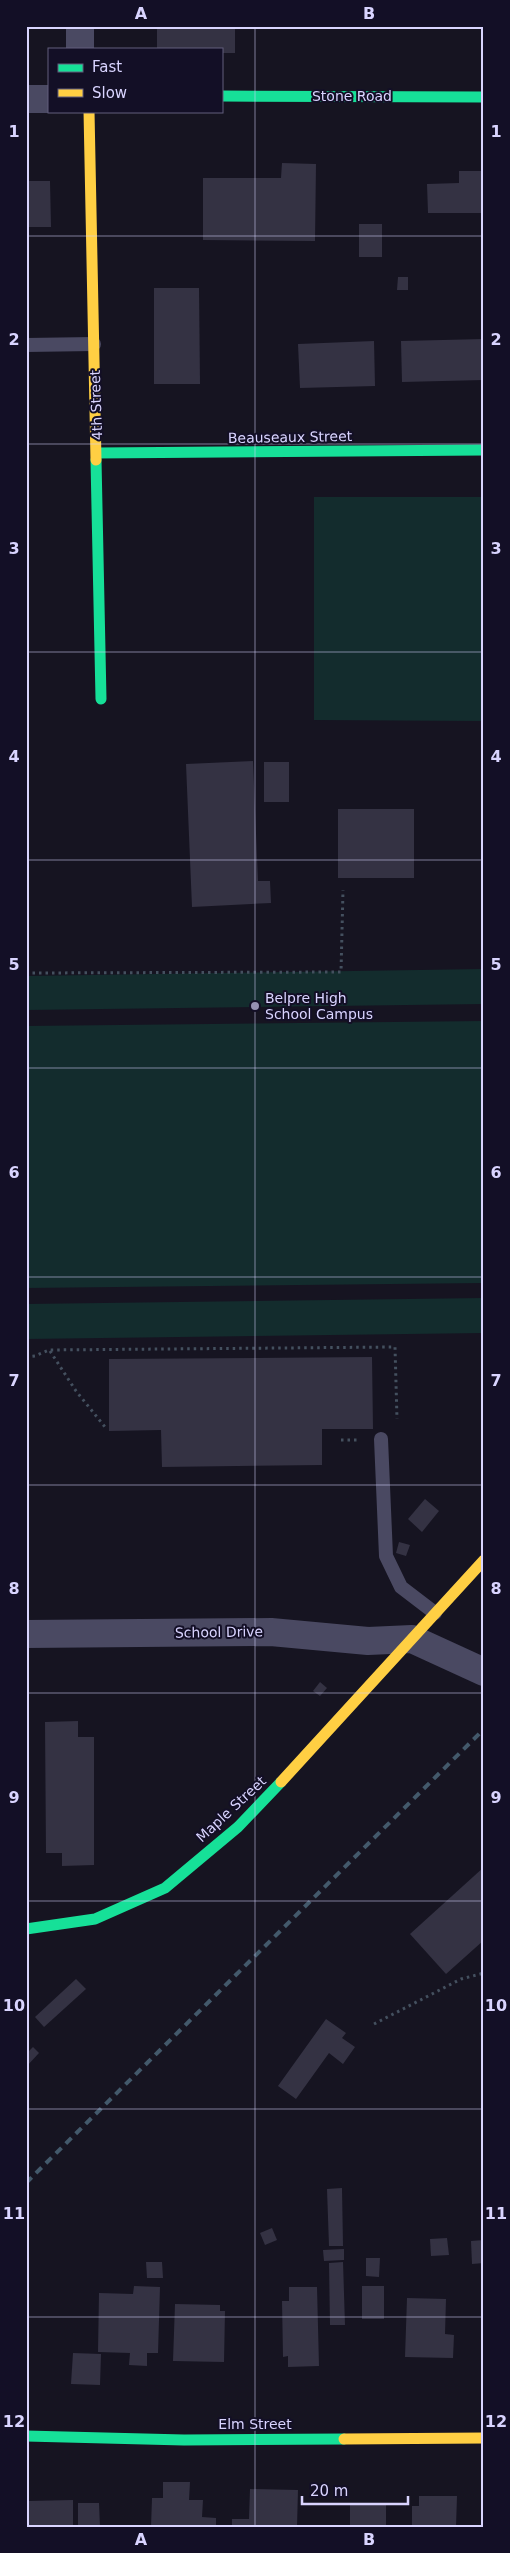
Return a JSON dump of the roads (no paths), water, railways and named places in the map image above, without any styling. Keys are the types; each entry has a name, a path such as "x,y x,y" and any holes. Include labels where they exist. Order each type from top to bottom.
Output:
{"street":[{"path":"80,26 80,48"},
{"name":"Stone Road","path":"222,96 484,97"},
{"path":"26,99 48,99"},
{"name":"4th Street","path":"89,112 101,699"},
{"name":"Beauseaux Street","path":"97,453 484,450"},
{"name":"Maple Street","path":"26,1929 95,1920 164,1888 238,1827 302,1761 484,1560"},
{"name":"School Drive","path":"26,1634 271,1632 368,1641 412,1638"},
{"path":"412,1638 484,1672"},
{"name":"Elm Street","path":"26,2436 184,2440 484,2438"}],"lane":[{"path":"26,346 94,344"},
{"path":"382,1439 386,1556 401,1587 435,1613"}],"railway":[{"path":"26,2183 484,1729"}],"place":[{"name":"Belpre High School Campus","path":"255,1006"}]}
